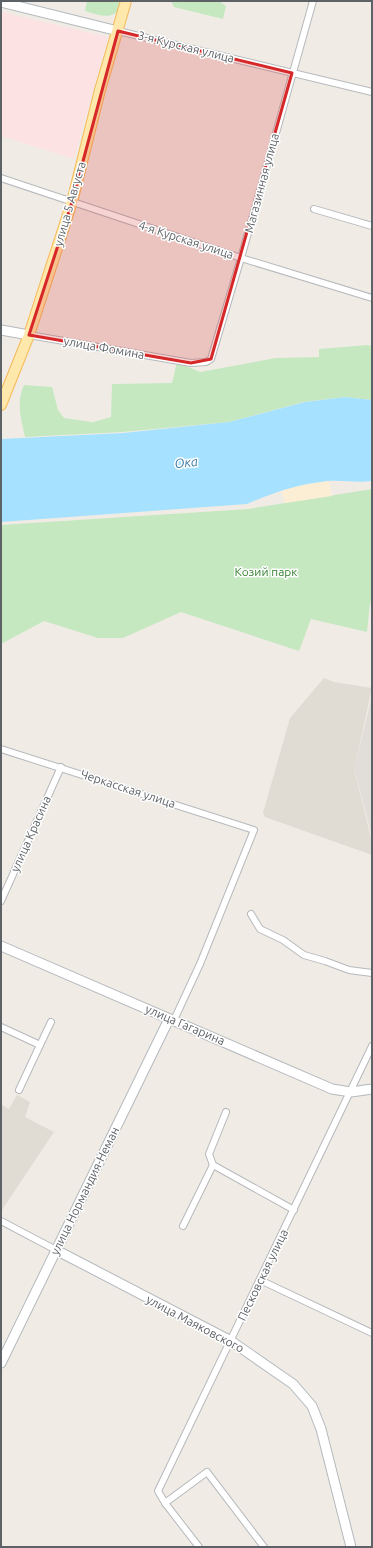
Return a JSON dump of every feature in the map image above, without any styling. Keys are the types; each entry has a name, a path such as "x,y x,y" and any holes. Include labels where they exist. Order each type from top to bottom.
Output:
{"main road":[{"name":"улица 5 Августа","path":"1,404 29,335 72,202 98,98 126,1"}],"street":[{"name":"Магазинная улица","path":"206,362 214,354 312,1"},
{"name":"3-я Курская улица","path":"1,2 372,92"},
{"name":"4-я Курская улица","path":"1,178 241,258 372,298"},
{"path":"314,209 372,226"},
{"name":"улица Фомина","path":"1,330 191,363 206,362"},
{"name":"Черкасская улица","path":"1,749 254,830"},
{"name":"улица Красина","path":"1,901 61,767"},
{"name":"улица Нормандия-Неман","path":"1,1363 203,957 254,830"},
{"path":"251,914 260,929 283,940 304,956 325,961 349,970 372,973"},
{"name":"улица Гагарина","path":"1,946 332,1089 351,1092 372,1089"},
{"path":"19,1090 51,1022"},
{"path":"1,1027 40,1045"},
{"name":"Песковская улица","path":"165,1504 158,1491 372,1046"},
{"path":"183,1226 212,1165 209,1154 226,1112"},
{"path":"212,1165 294,1210"},
{"name":"улица Маяковского","path":"1,1221 231,1341 293,1384 312,1406 321,1428 351,1547"},
{"path":"260,1280 372,1333"},
{"path":"199,1547 165,1504 207,1472 264,1547"}],"highlighted area":[{"path":"118,31 292,73 211,359 191,363 29,335 72,202"}],"shaded area":[{"path":"1,12 108,37 74,159 1,136"},
{"path":"324,678 334,682 372,688 354,769 372,842 372,855 265,817 263,813 290,718"},
{"path":"372,696 372,837 354,768"},
{"path":"17,1095 30,1102 25,1117 54,1132 2,1210 1,1104 9,1109"}],"green space":[{"path":"87,1 123,1 120,8 113,15 102,16 85,11"},
{"path":"171,1 219,1 226,6 223,19 174,7"},
{"path":"368,345 372,346 372,400 344,397 304,402 229,422 122,432 25,437 20,404 20,397 24,385 52,387 58,410 64,418 92,422 90,423 111,417 112,384 172,383 177,362 200,372 276,358 319,357 319,349"},
{"name":"Козий парк","path":"372,489 372,603 370,603 367,632 311,619 299,651 181,612 123,638 98,638 44,621 1,644 1,525 248,509"}],"sand":[{"path":"329,481 332,496 285,503 281,489"}],"water":[{"name":"Ока","path":"345,397 372,400 372,481 328,481 307,484 277,492 247,504 1,522 1,439 123,433 229,422 305,402"}]}
